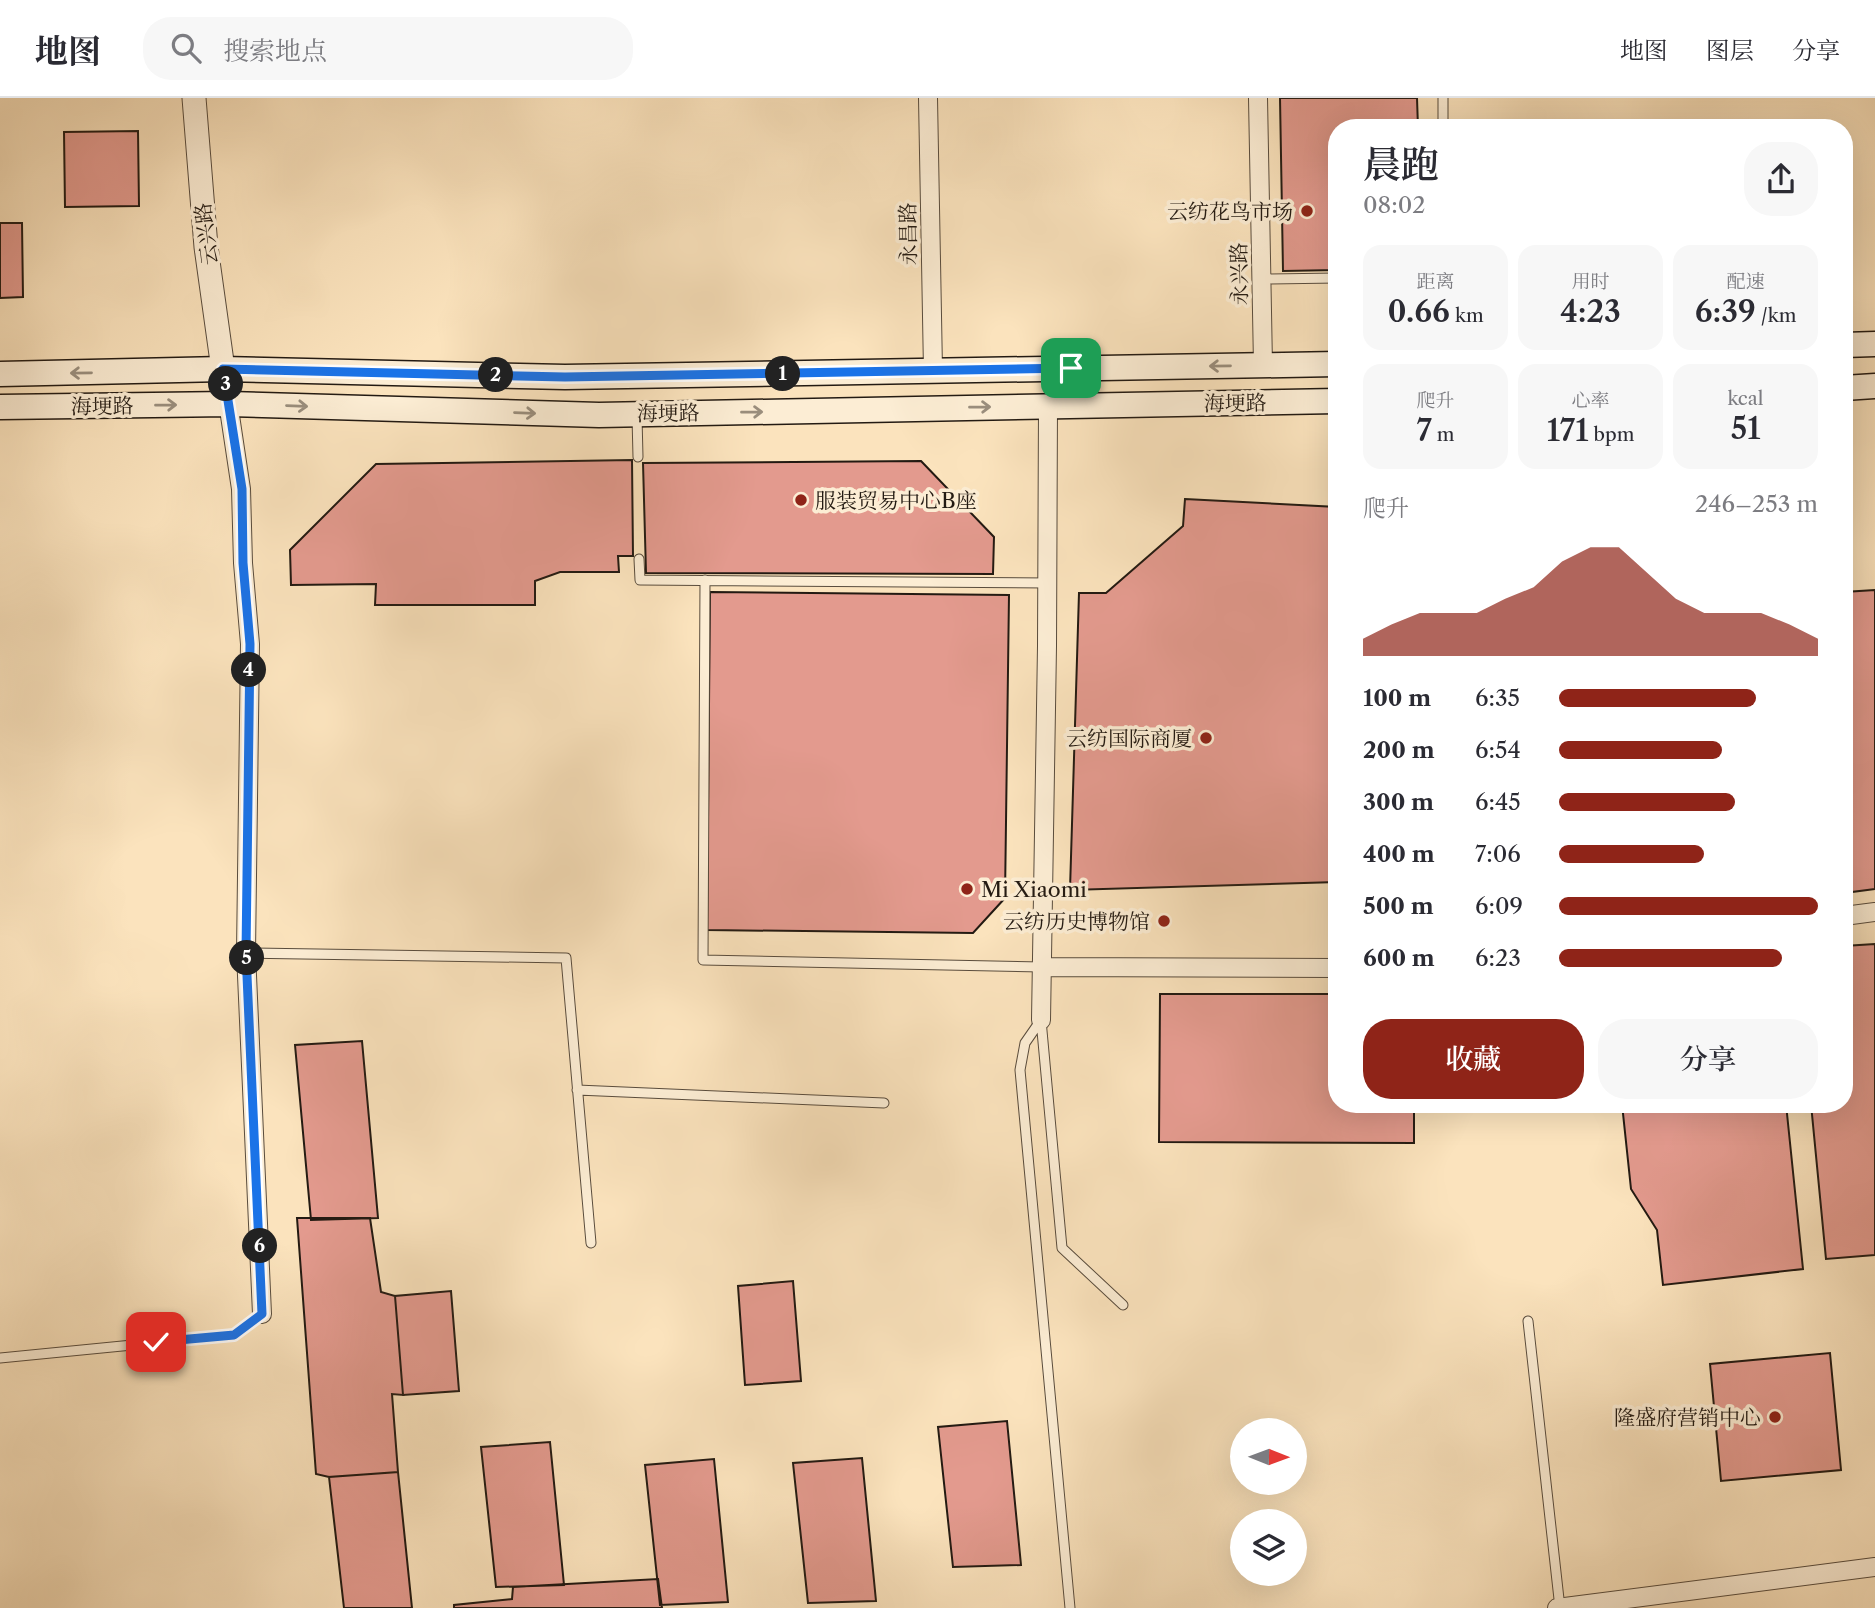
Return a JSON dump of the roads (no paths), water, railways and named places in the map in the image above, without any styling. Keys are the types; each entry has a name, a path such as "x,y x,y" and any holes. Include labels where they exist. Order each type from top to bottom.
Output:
{"main road":[{"path":"1853,345 1875,344"},
{"name":"海埂路","path":"0,374 223,369 565,377 1328,364"},
{"path":"1853,387 1875,386"},
{"name":"海埂路","path":"0,407 229,404 599,415 1328,401"}],"street":[{"name":"云兴路","path":"194,98 204,219 223,369"},
{"name":"永昌路","path":"928,98 933,370"},
{"name":"永兴路","path":"1258,98 1263,365"},
{"path":"223,369 242,489 243,563 250,644 246,953 262,1314"},
{"path":"1041,1020 1048,406"},
{"path":"1853,915 1875,912"},
{"path":"1042,967 1328,968"},
{"path":"1558,1608 1875,1567"}],"lane":[{"path":"1443,98 1443,119"},
{"path":"1262,279 1328,278"},
{"path":"637,414 638,457"},
{"path":"639,559 640,580 1048,583"},
{"path":"705,580 703,960 1042,967"},
{"path":"246,953 566,958 591,1243"},
{"path":"1041,1020 1062,1248 1123,1305"},
{"path":"1041,1020 1025,1043 1020,1070 1070,1608"},
{"path":"577,1090 884,1103"},
{"path":"0,1357 234,1335 262,1314"},
{"path":"1528,1321 1558,1608"}],"place":[{"name":"云纺花鸟市场","path":"1307,211"},
{"name":"服装贸易中心B座","path":"801,500"},
{"name":"云纺国际商厦","path":"1206,738"},
{"name":"Mi Xiaomi","path":"967,889"},
{"name":"云纺历史博物馆","path":"1164,921"},
{"name":"隆盛府营销中心","path":"1775,1417"}]}
